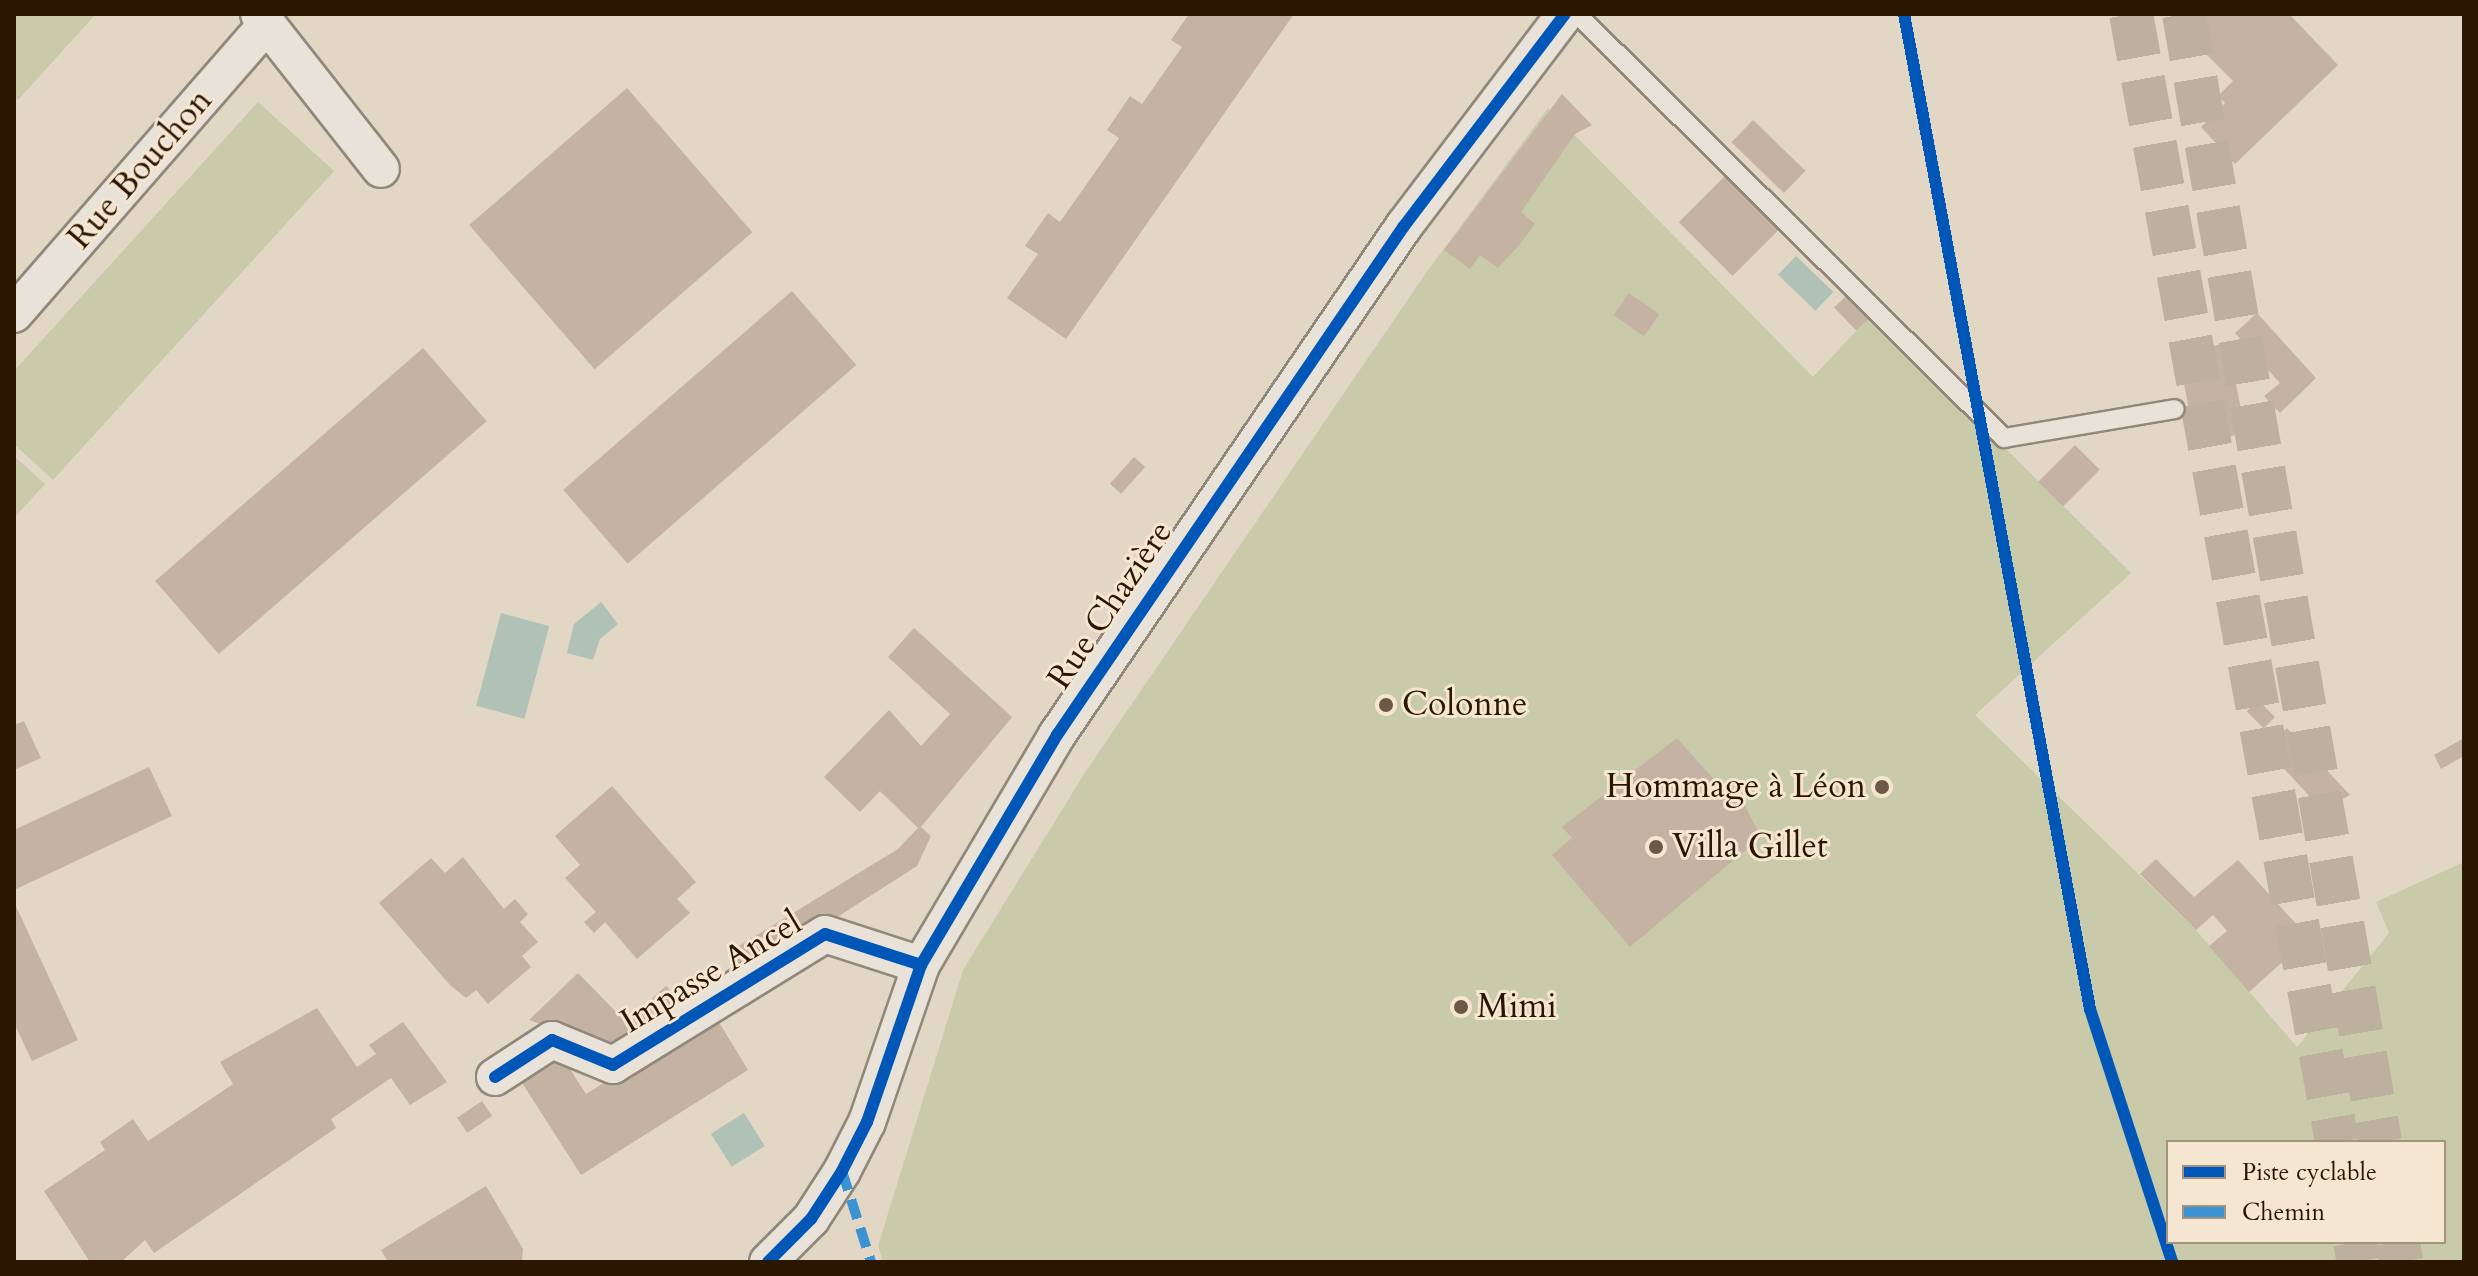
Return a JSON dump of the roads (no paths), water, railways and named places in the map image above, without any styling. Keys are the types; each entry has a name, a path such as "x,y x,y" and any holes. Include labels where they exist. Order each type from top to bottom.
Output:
{"street":[{"name":"Rue Chazière","path":"768,1262 811,1219 867,1122 921,965 1057,735 1412,215 1565,14"},
{"path":"263,19 381,169"},
{"name":"Rue Bouchon","path":"14,314 263,19"},
{"name":"Impasse Ancel","path":"495,1077 552,1040 613,1065 825,934 921,965"}],"lane":[{"path":"1577,14 2004,438 2175,409"}],"tunnel":[{"path":"2131,14 2337,1140"},
{"path":"2184,14 2380,1140"},
{"path":"2355,1244 2359,1262"},
{"path":"2398,1244 2401,1262"}],"place":[{"name":"Colonne","path":"1386,705"},
{"name":"Hommage à Léon","path":"1882,787"},
{"name":"Villa Gillet","path":"1656,847"},
{"name":"Mimi","path":"1461,1007"}]}
